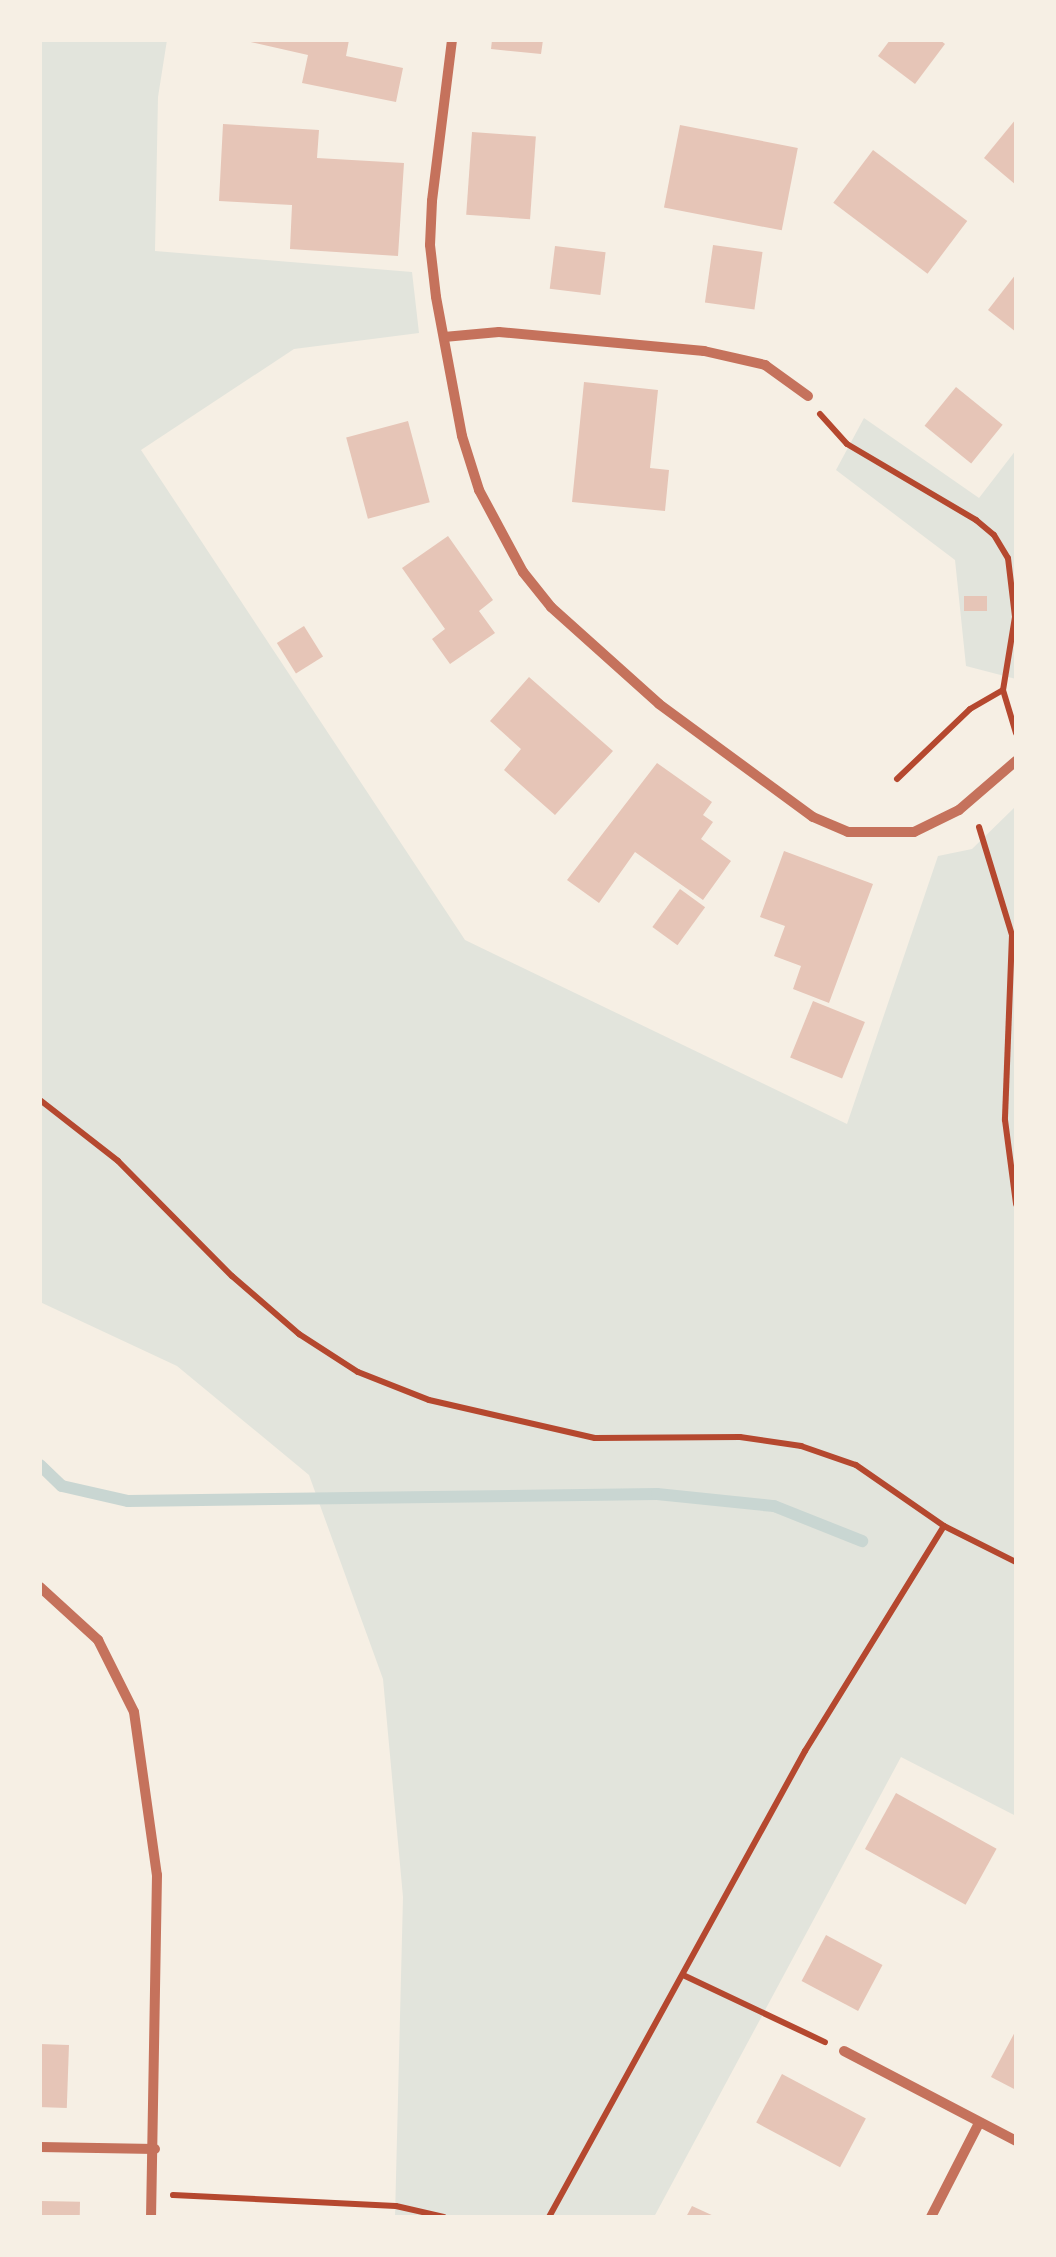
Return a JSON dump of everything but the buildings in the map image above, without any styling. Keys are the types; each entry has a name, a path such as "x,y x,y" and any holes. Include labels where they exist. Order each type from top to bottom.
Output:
{"street":[{"path":"452,40 443,86 430,245 444,337 462,436 478,490 504,540 551,607 659,704 813,817 848,832 914,832 968,804 1016,760"},
{"path":"444,337 499,332 704,351 765,366 808,396"},
{"path":"40,1587 98,1640 134,1712 157,1875 155,2148 150,2217"},
{"path":"844,2051 1016,2141"},
{"path":"931,2217 979,2122"},
{"path":"40,2147 155,2148"}],"path":[{"path":"808,396 847,444 976,520 994,535 1008,558 1015,617 1003,690 1016,734"},
{"path":"1008,558 1016,545"},
{"path":"897,779 970,709 1003,690"},
{"path":"968,804 1012,935 1005,1120 1016,1204"},
{"path":"40,1100 118,1160 232,1276 298,1334 358,1372 429,1400 595,1438 740,1436 801,1446 856,1466 944,1526 1016,1562"},
{"path":"548,2217 805,1751 944,1526"},
{"path":"683,1975 844,2051"},
{"path":"152,2194 396,2206 444,2217"}],"shaded area":[{"path":"40,40 167,40 158,97 155,251 412,272 419,333 294,349 141,450 465,940 847,1124 938,856 972,849 1016,806 1016,1816 901,1757 654,2217 395,2217 403,1897 383,1679 309,1475 177,1366 40,1302"},
{"path":"864,418 979,498 1016,450 1016,679 966,666 955,560 836,470"}],"waterway":[{"path":"40,1465 62,1486 128,1501 657,1494 774,1506 862,1541"}]}
